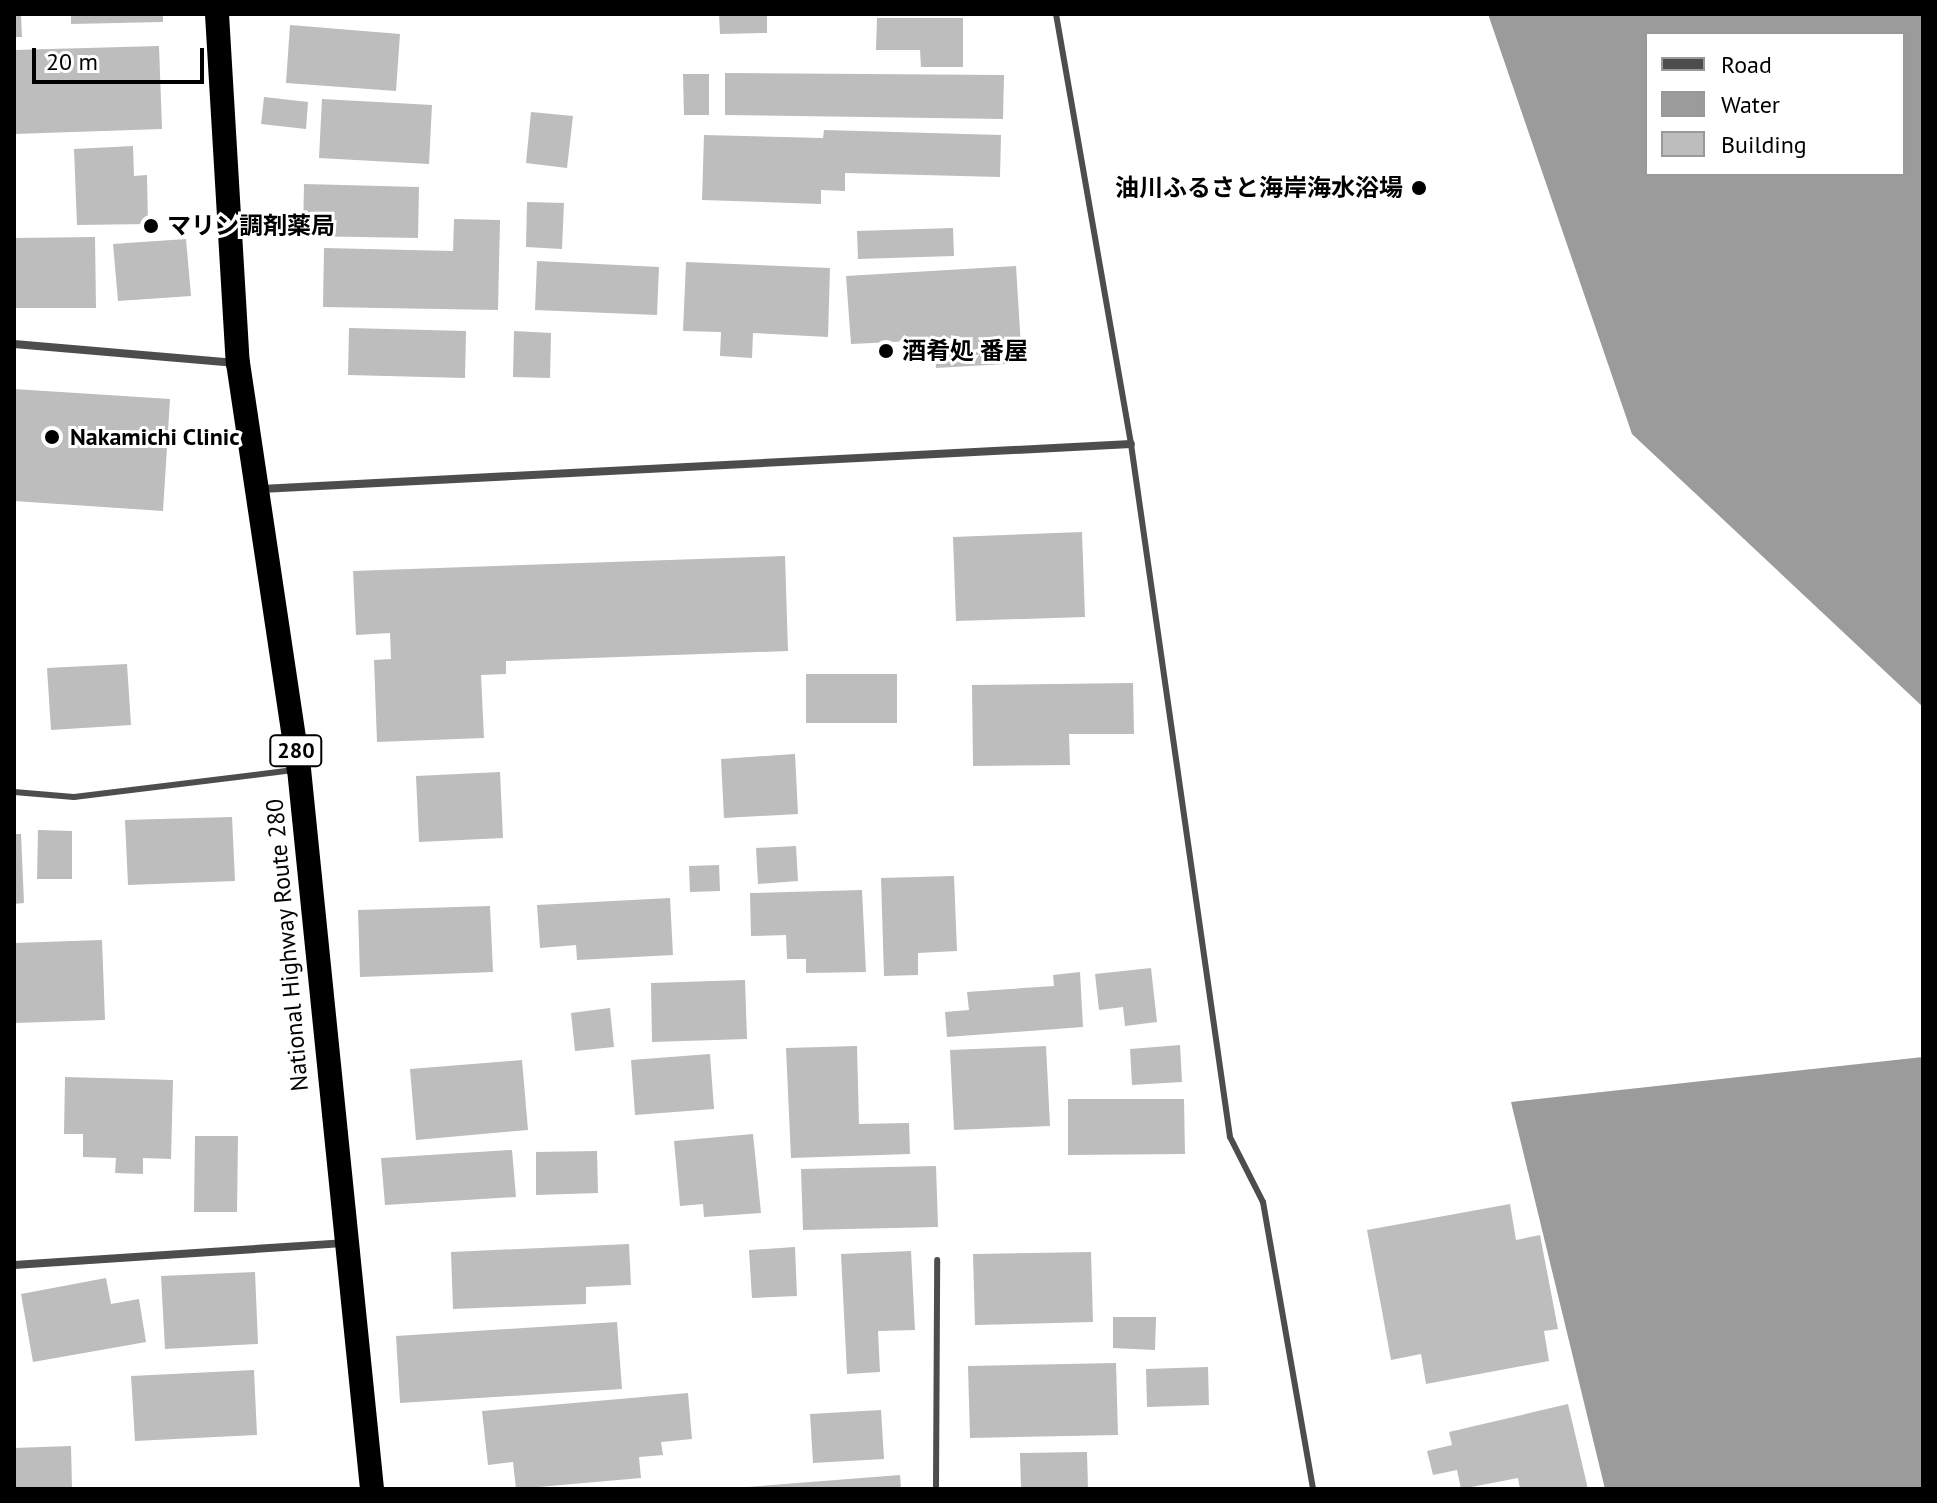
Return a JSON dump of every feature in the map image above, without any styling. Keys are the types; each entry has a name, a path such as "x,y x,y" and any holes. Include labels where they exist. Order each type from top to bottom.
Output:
{"highway":[{"name":"National Highway Route 280","path":"217,14 238,363 299,769 344,1243 372,1489"}],"street":[{"path":"14,344 238,363"},
{"path":"256,489 1131,444"},
{"path":"14,1265 344,1243"}],"lane":[{"path":"1056,14 1131,444 1230,1137 1263,1202 1313,1489"},
{"path":"14,792 74,797 299,769"},
{"path":"936,1489 937,1260"}],"water":[{"path":"1488,14 1923,14 1923,707 1632,434"},
{"path":"1923,1057 1923,1489 1605,1489 1511,1102"}],"building":[{"path":"14,14 21,14 22,37 14,37"},
{"path":"71,14 163,14 163,22 71,24"},
{"path":"719,14 767,14 767,33 720,34"},
{"path":"877,18 963,18 963,67 921,67 920,50 876,50"},
{"path":"290,25 400,34 396,91 286,83"},
{"path":"159,46 162,129 14,134 14,50"},
{"path":"725,73 1004,75 1003,119 725,115"},
{"path":"683,74 709,74 709,115 684,115"},
{"path":"264,97 308,102 306,129 261,124"},
{"path":"322,99 432,105 429,164 319,158"},
{"path":"531,112 573,116 567,168 526,163"},
{"path":"824,130 1001,135 1000,177 845,173 845,191 821,190 821,204 702,200 704,135 823,138"},
{"path":"133,146 134,176 147,175 148,224 77,225 74,149"},
{"path":"304,184 419,187 418,238 303,236"},
{"path":"527,202 564,203 562,249 526,247"},
{"path":"454,219 500,220 498,310 323,307 324,248 453,251"},
{"path":"953,228 954,256 858,259 857,231"},
{"path":"95,237 96,308 14,308 14,238"},
{"path":"186,239 191,296 118,301 113,244"},
{"path":"537,261 659,267 657,315 535,310"},
{"path":"686,262 830,268 828,337 753,333 752,358 720,356 721,332 683,331"},
{"path":"1016,266 1022,363 936,368 934,340 851,344 846,276"},
{"path":"349,328 466,331 465,378 348,375"},
{"path":"514,331 551,333 550,378 513,377"},
{"path":"14,389 170,399 163,511 14,501"},
{"path":"1082,532 1085,617 956,621 953,537"},
{"path":"785,556 788,651 506,661 506,674 481,675 484,738 377,742 374,660 391,659 390,633 356,635 353,571"},
{"path":"127,664 131,725 51,730 47,668"},
{"path":"806,674 897,674 897,723 806,723"},
{"path":"1133,683 1134,734 1069,734 1070,765 973,766 972,685"},
{"path":"795,754 798,814 724,818 721,759"},
{"path":"500,772 503,838 419,842 416,776"},
{"path":"232,817 235,881 128,885 125,820"},
{"path":"38,830 72,831 72,879 37,879"},
{"path":"14,834 21,834 24,903 14,904"},
{"path":"796,846 798,881 758,884 756,848"},
{"path":"719,865 720,891 690,892 689,866"},
{"path":"954,876 957,951 918,953 918,975 884,976 881,878"},
{"path":"862,890 866,972 806,973 806,959 787,959 786,935 751,936 750,893"},
{"path":"670,898 673,955 577,960 576,945 540,948 537,905"},
{"path":"490,906 493,972 360,977 358,910"},
{"path":"102,940 105,1020 14,1023 14,943"},
{"path":"1151,968 1157,1022 1125,1026 1123,1007 1099,1010 1095,974"},
{"path":"1080,972 1083,1027 947,1037 945,1012 969,1010 967,992 1054,986 1053,975"},
{"path":"745,980 747,1039 652,1042 651,983"},
{"path":"610,1008 614,1047 575,1051 571,1013"},
{"path":"1180,1045 1182,1082 1132,1085 1130,1049"},
{"path":"857,1046 859,1124 909,1123 910,1154 791,1158 786,1048"},
{"path":"1046,1046 1050,1126 954,1130 950,1050"},
{"path":"710,1054 714,1109 635,1115 631,1060"},
{"path":"522,1060 528,1130 416,1140 410,1069"},
{"path":"65,1077 173,1080 171,1159 143,1158 143,1174 115,1173 116,1158 83,1157 83,1134 64,1134"},
{"path":"1068,1099 1184,1099 1185,1154 1068,1155"},
{"path":"753,1134 761,1213 704,1217 703,1204 680,1206 674,1141"},
{"path":"195,1136 238,1136 237,1212 194,1212"},
{"path":"512,1150 516,1197 385,1205 381,1158"},
{"path":"597,1151 598,1193 536,1195 536,1152"},
{"path":"936,1166 938,1227 803,1230 801,1169"},
{"path":"1510,1204 1516,1240 1540,1235 1558,1329 1544,1331 1549,1361 1426,1384 1421,1354 1391,1360 1367,1230"},
{"path":"629,1244 631,1285 586,1287 586,1304 453,1309 451,1252"},
{"path":"795,1247 797,1296 752,1298 749,1250"},
{"path":"911,1251 915,1330 878,1331 880,1372 847,1374 841,1254"},
{"path":"1091,1252 1093,1322 975,1325 973,1254"},
{"path":"255,1272 258,1344 165,1349 161,1276"},
{"path":"106,1278 111,1304 139,1299 146,1342 33,1362 21,1294"},
{"path":"1113,1317 1156,1317 1155,1350 1113,1348"},
{"path":"617,1322 622,1389 400,1403 396,1336"},
{"path":"1116,1363 1118,1435 970,1438 968,1366"},
{"path":"1208,1367 1209,1405 1147,1407 1146,1369"},
{"path":"254,1370 257,1435 135,1441 131,1376"},
{"path":"688,1393 692,1439 661,1442 663,1455 639,1457 641,1478 516,1489 513,1462 488,1465 482,1411"},
{"path":"1568,1404 1588,1489 1520,1489 1518,1478 1461,1489 1457,1470 1433,1475 1427,1451 1452,1445 1449,1432"},
{"path":"881,1410 884,1459 813,1463 810,1414"},
{"path":"71,1446 72,1489 14,1489 14,1448"},
{"path":"1087,1452 1088,1489 1021,1489 1020,1453"},
{"path":"900,1475 901,1489 747,1489 747,1487"}],"place":[{"name":"油川ふるさと海岸海水浴場","path":"1419,188"},
{"name":"マリン調剤薬局","path":"151,226"},
{"name":"酒肴処 番屋","path":"886,351"},
{"name":"Nakamichi Clinic","path":"52,437"}]}
